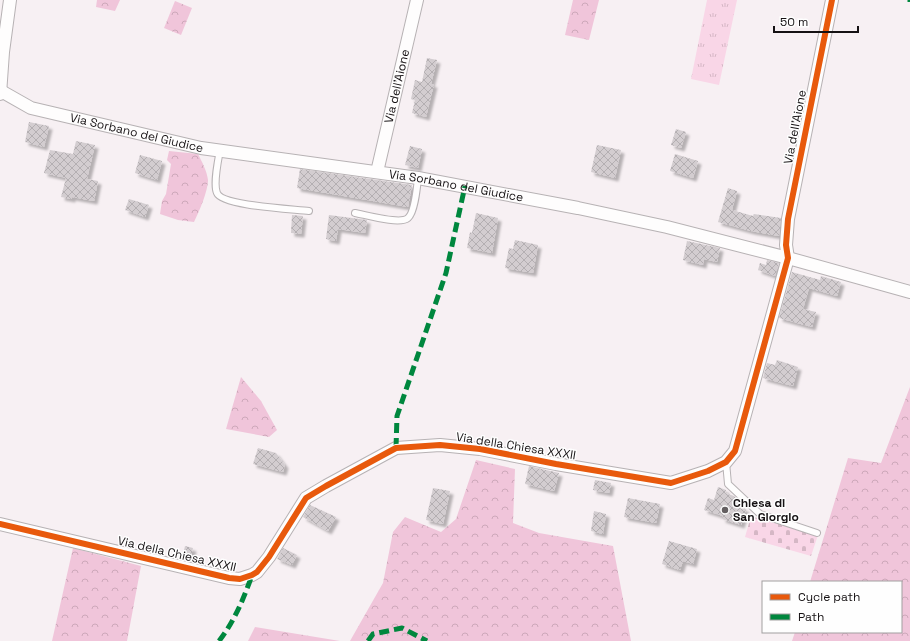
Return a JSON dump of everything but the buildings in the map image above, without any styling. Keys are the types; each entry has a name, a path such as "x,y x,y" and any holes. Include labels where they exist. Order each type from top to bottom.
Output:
{"street":[{"path":"0,92 2,52 9,0"},
{"name":"Via dell'Aione","path":"377,172 417,0"},
{"name":"Via dell'Aione","path":"788,258 786,245 788,219 832,0"},
{"name":"Via Sorbano del Giudice","path":"0,92 31,108 201,148 418,178 515,196 667,227 788,258 910,292"},
{"path":"726,462 735,451 788,258"},
{"name":"Via della Chiesa XXXII","path":"0,524 228,578 240,579 257,572 269,557 306,498 396,448 440,445 480,449 556,464 671,483 708,471 726,462"}],"lane":[{"path":"220,150 216,186 217,194 221,199 237,204 309,211"},
{"path":"355,213 400,221 408,218 412,213 418,178"},
{"path":"726,462 728,484 760,514 817,533"}],"green space":[{"path":"97,0 120,0 115,11 96,7"},
{"path":"573,0 599,0 589,40 565,35"},
{"path":"707,0 737,0 719,85 691,79"},
{"path":"175,1 192,8 181,35 164,28"},
{"path":"169,151 198,154 205,170 208,180 207,190 194,222 178,220 160,214 162,201 166,194 171,164 167,160"},
{"path":"241,377 261,401 277,430 269,437 226,429"},
{"path":"910,387 910,641 792,641 795,633 902,633 902,581 810,581 848,458 881,463"},
{"path":"476,460 515,469 513,523 539,533 613,546 631,641 350,641 383,583 393,532 405,517 441,532 456,519"},
{"path":"751,516 818,535 811,556 745,537"},
{"path":"73,548 141,566 127,641 52,641"},
{"path":"255,627 340,641 248,641"}],"marked path":[{"path":"396,448 397,416 446,273 465,186"},
{"path":"219,641 238,610 252,575"},
{"path":"368,641 373,634 402,628 427,641"}],"cycle path":[{"path":"0,524 229,578 240,579 257,572 269,557 306,498 396,448 440,445 480,449 556,464 671,483 708,471 726,462 735,451 788,258 786,245 788,219 832,0"}],"place":[{"name":"Chiesa di San Giorgio","path":"725,510"}]}
